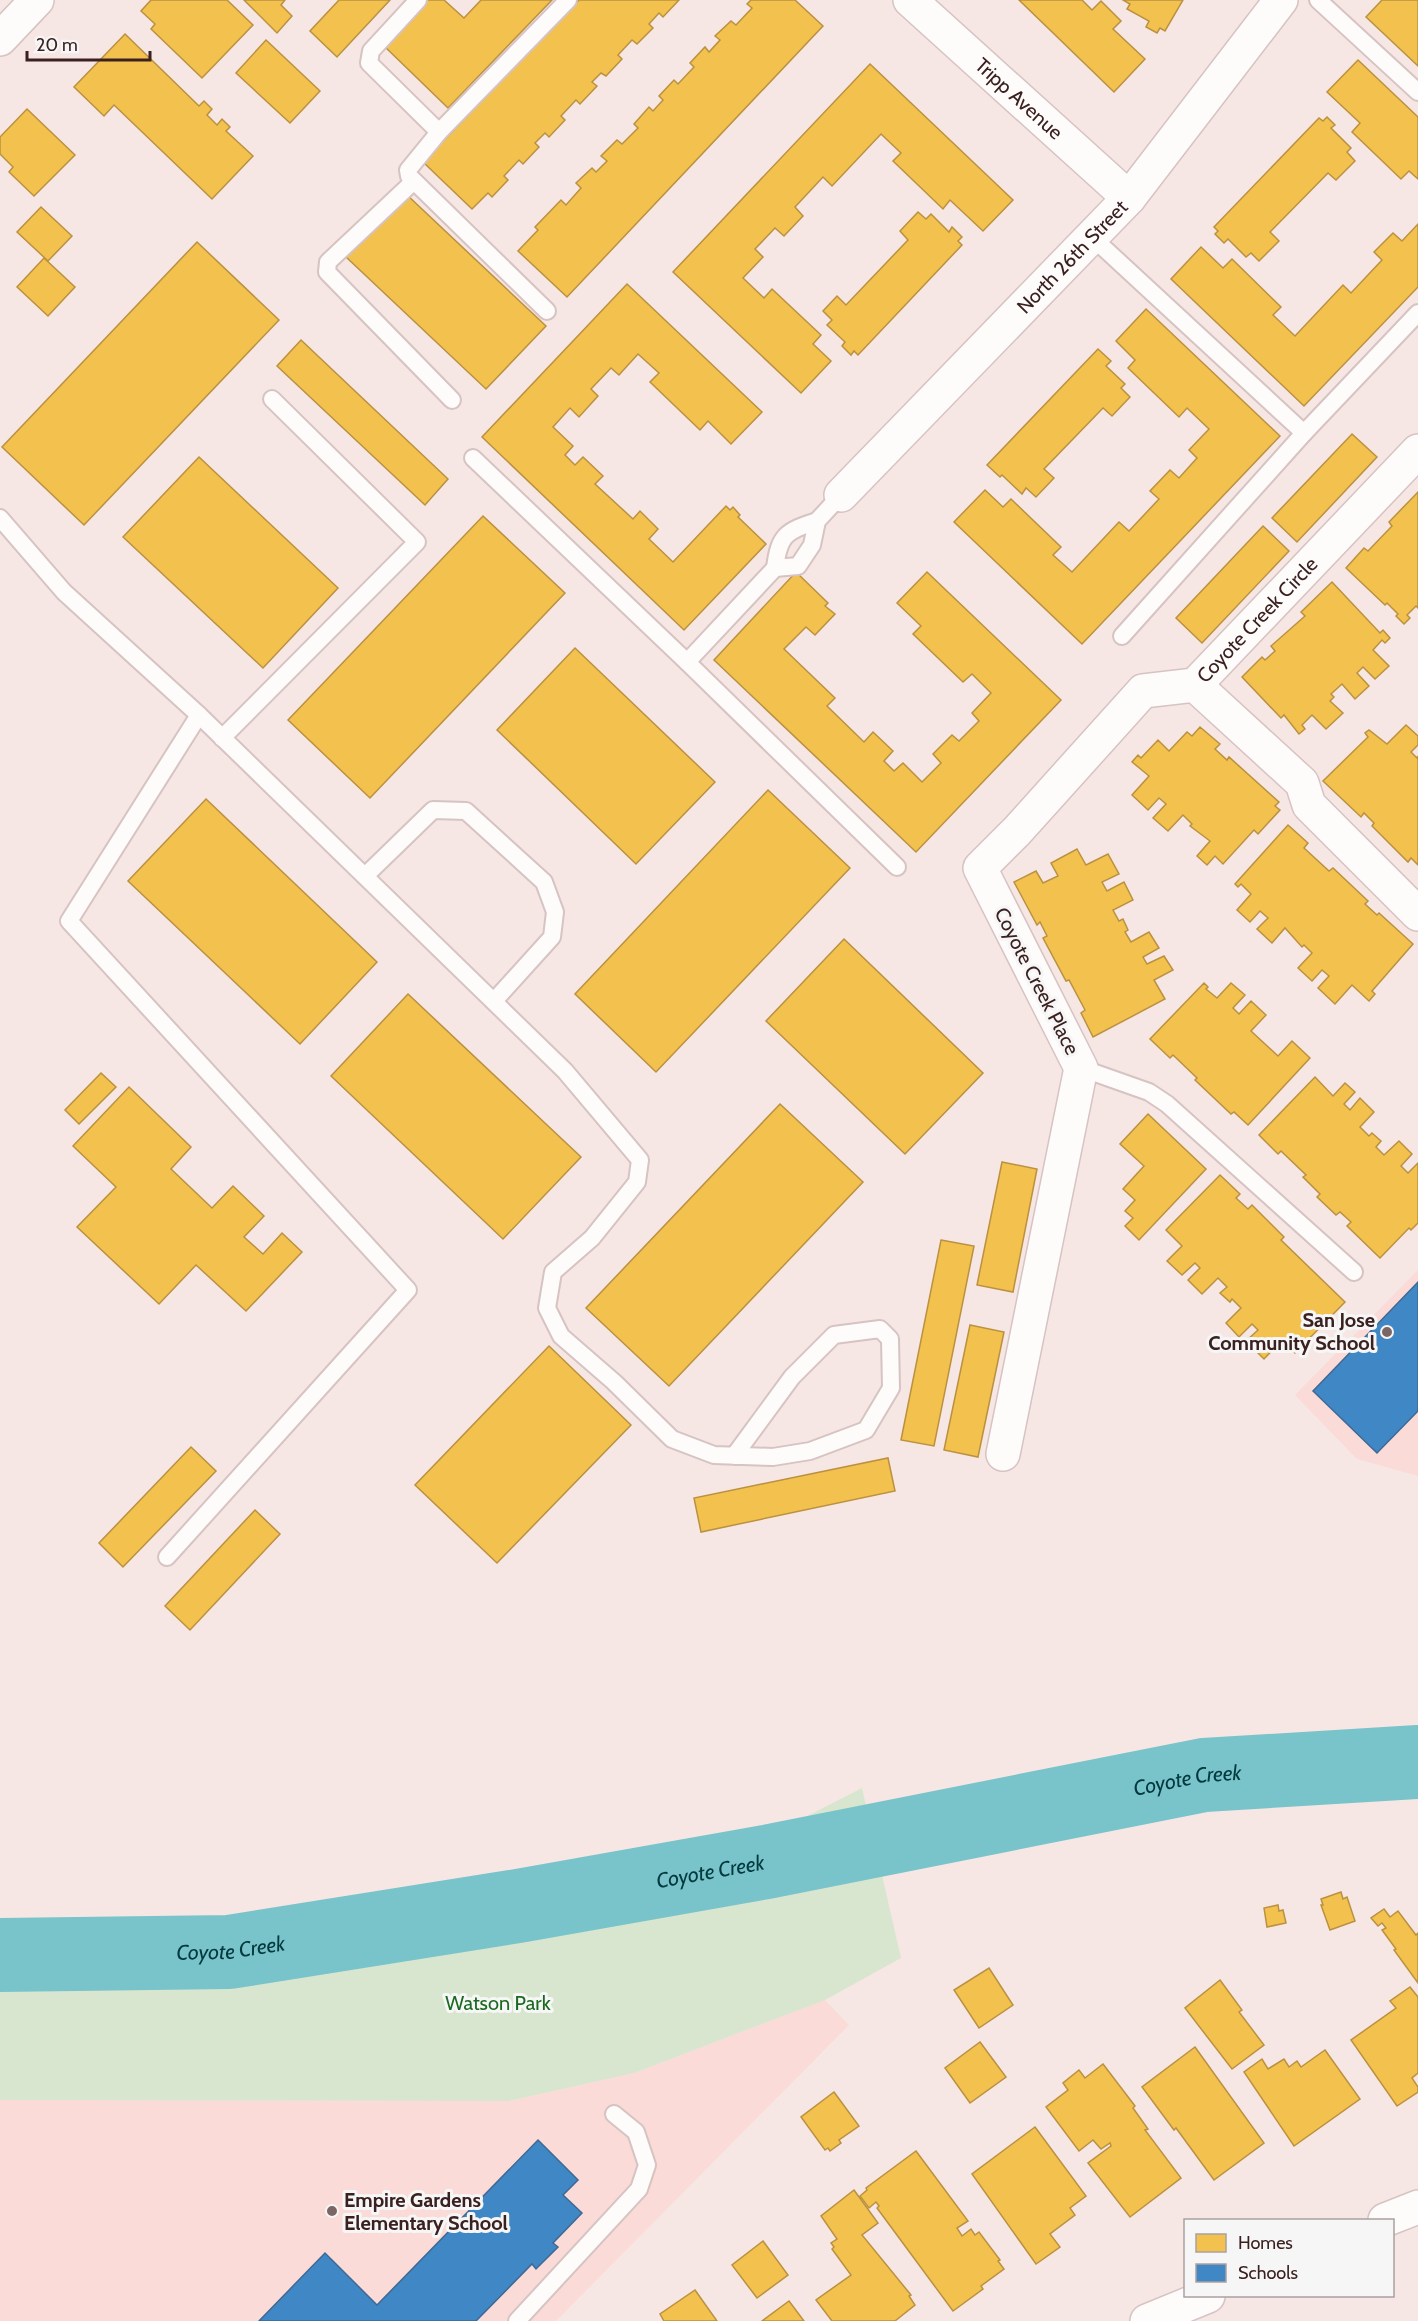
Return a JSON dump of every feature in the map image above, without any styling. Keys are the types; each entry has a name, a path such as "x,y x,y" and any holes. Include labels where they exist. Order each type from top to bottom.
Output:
{"street":[{"path":"0,39 37,0"},
{"name":"Tripp Avenue","path":"910,0 1129,198"},
{"name":"North 26th Street","path":"841,495 1129,198 1281,0"},
{"name":"Coyote Creek Circle","path":"1418,451 1195,685 1302,783 1309,805 1418,914"},
{"name":"Coyote Creek Place","path":"1003,1454 1081,1068 980,868 1017,831 1143,691 1195,685"},
{"path":"1388,2219 1418,2207"},
{"path":"1148,2321 1203,2297"}],"lane":[{"path":"418,0 371,51 369,63 439,132"},
{"path":"548,311 409,176 408,170 439,132 568,0"},
{"path":"1318,0 1418,92"},
{"path":"414,181 328,262 327,272 452,400"},
{"path":"1092,237 1304,433"},
{"path":"1122,636 1304,433 1418,313"},
{"path":"222,738 417,542 272,399"},
{"path":"473,459 687,662 897,867"},
{"path":"687,662 776,568 778,546 793,529 817,521 841,495"},
{"path":"0,518 64,592 199,715 565,1071 640,1160 637,1182 592,1238 553,1272 547,1308 561,1336 614,1382 672,1439 714,1455 735,1456 773,1457 810,1451 866,1430 891,1388 890,1339 880,1329 834,1335 792,1377 735,1456"},
{"path":"776,568 798,566 812,545 817,521"},
{"path":"167,1557 408,1290 69,921 199,715"},
{"path":"365,876 433,810 466,812 544,882 555,912 552,937 494,1001"},
{"path":"1081,1068 1149,1092 1167,1104 1354,1272"},
{"path":"517,2321 639,2189 647,2165 636,2132 614,2114"}],"shaded area":[{"name":"San Jose Community School","path":"1418,1270 1418,1476 1357,1459 1295,1395"},
{"name":"Empire Gardens Elementary School","path":"825,2000 849,2025 556,2321 0,2321 0,2100 509,2101 634,2073"}],"green space":[{"name":"Watson Park","path":"862,1788 901,1958 825,2000 634,2073 509,2101 0,2100 0,1942 378,1923 696,1873"}],"building: Homes":[{"path":"151,0 227,0 253,25 202,78 151,29 155,24 141,11"},
{"path":"244,0 285,0 281,5 292,16 277,33"},
{"path":"339,0 390,0 337,57 310,31"},
{"path":"425,0 444,0 464,18 481,0 552,0 448,108 382,44"},
{"path":"579,0 679,0 663,17 659,13 649,24 653,28 637,44 632,40 618,55 622,59 606,76 601,73 592,82 597,86 580,104 576,100 561,116 565,120 549,137 545,133 535,143 539,147 523,164 519,160 504,176 508,180 492,197 488,193 472,209 423,162"},
{"path":"751,0 795,0 823,26 567,297 518,251 538,230 535,227 561,200 566,205 581,188 576,183 592,168 596,172 607,161 601,156 617,140 622,144 638,128 634,124 649,107 653,111 663,100 659,96 674,80 678,84 694,67 690,63 705,47 709,52 720,40 715,36 731,21 736,25 752,8 747,4"},
{"path":"1019,0 1082,0 1092,10 1101,1 1121,21 1113,29 1145,59 1114,92"},
{"path":"1123,0 1183,0 1165,31 1160,28 1157,33 1146,27 1149,21 1127,9 1130,4"},
{"path":"1382,0 1418,0 1418,66 1366,17"},
{"path":"125,34 199,106 204,101 212,109 207,115 217,125 222,119 230,127 226,131 253,156 212,199 114,105 104,116 74,87"},
{"path":"266,40 320,91 290,123 236,73"},
{"path":"1358,60 1418,117 1418,179 1409,171 1401,179 1352,132 1360,123 1327,92"},
{"path":"870,64 1013,200 983,231 950,200 943,209 893,161 901,153 881,134 832,186 823,177 795,207 803,216 784,236 775,228 755,249 763,257 743,278 764,298 772,289 821,335 813,344 831,361 801,393 673,272"},
{"path":"27,109 75,155 34,196 9,172 13,167 0,154 0,137"},
{"path":"1327,117 1335,125 1331,128 1351,148 1347,152 1355,161 1336,180 1328,173 1270,232 1279,241 1259,261 1251,253 1246,257 1228,239 1224,243 1215,234 1218,231 1214,227 1319,118 1323,121"},
{"path":"406,194 546,326 486,389 346,257"},
{"path":"41,207 72,236 48,261 17,232"},
{"path":"918,212 926,219 931,214 949,232 952,227 962,237 958,241 962,245 858,355 854,351 851,355 842,346 845,342 827,325 832,320 823,311 837,296 846,305 908,240 900,231"},
{"path":"1418,224 1418,287 1304,406 1171,279 1201,247 1223,268 1232,259 1281,307 1273,315 1295,336 1343,285 1351,293 1382,260 1374,252 1393,233 1402,241"},
{"path":"197,242 279,320 84,525 2,447"},
{"path":"44,258 75,287 48,316 17,287"},
{"path":"627,284 762,412 731,444 708,421 700,430 650,382 659,373 638,354 619,375 611,368 591,389 598,396 579,417 570,408 553,427 573,446 565,455 575,465 583,457 603,476 595,484 633,519 640,511 658,529 649,539 673,562 726,506 730,510 733,507 740,515 738,517 766,544 684,630 482,437"},
{"path":"1146,309 1280,436 1082,644 954,522 985,490 1003,507 1011,499 1061,547 1053,555 1072,572 1119,522 1129,531 1159,499 1150,491 1170,470 1179,478 1197,458 1189,450 1209,429 1187,408 1179,417 1128,368 1135,360 1116,341"},
{"path":"301,340 448,479 425,505 277,366"},
{"path":"1098,349 1111,361 1106,366 1125,384 1121,388 1130,397 1112,416 1103,408 1044,469 1054,478 1036,497 1026,488 1022,494 1002,475 1000,477 987,465"},
{"path":"1352,434 1377,457 1297,542 1272,518"},
{"path":"199,457 338,588 263,668 123,537"},
{"path":"1418,492 1418,608 1416,606 1407,615 1410,618 1404,624 1387,603 1385,605 1346,568 1364,548 1368,551 1392,526 1389,522"},
{"path":"483,516 565,593 370,798 288,720"},
{"path":"1263,526 1289,551 1202,643 1176,618"},
{"path":"796,572 828,603 825,606 835,614 815,635 806,627 784,649 835,698 827,706 864,742 873,732 893,751 884,761 894,771 903,763 922,782 941,763 933,754 952,735 959,741 979,721 972,713 991,693 972,674 963,682 913,634 921,626 897,603 927,572 1061,700 916,852 714,660"},
{"path":"1332,582 1380,633 1383,630 1390,638 1385,643 1382,640 1373,650 1389,666 1375,679 1363,667 1357,673 1369,686 1355,699 1342,684 1331,694 1334,697 1330,701 1343,713 1326,729 1312,715 1302,725 1305,729 1299,734 1284,715 1281,718 1242,677 1262,657 1265,660 1275,651 1271,646 1305,616 1301,612"},
{"path":"575,648 715,782 636,864 497,730"},
{"path":"1406,725 1418,736 1418,745 1411,752 1417,758 1418,756 1418,865 1411,858 1408,862 1372,826 1374,823 1364,813 1361,817 1323,781 1368,737 1365,733 1369,730 1387,744"},
{"path":"1200,727 1220,744 1215,749 1227,760 1229,757 1279,802 1275,806 1280,810 1258,834 1254,830 1223,864 1215,856 1207,865 1197,856 1210,841 1190,826 1192,824 1183,815 1168,831 1153,818 1166,804 1159,798 1148,810 1132,795 1149,776 1132,762 1138,755 1141,758 1158,740 1169,751 1187,732 1192,736"},
{"path":"768,790 850,868 656,1072 575,994"},
{"path":"206,799 377,962 300,1044 128,881"},
{"path":"1288,825 1308,843 1304,848 1329,871 1333,868 1368,901 1365,904 1377,915 1379,913 1413,944 1372,991 1375,994 1369,1001 1352,985 1335,1004 1318,988 1329,976 1322,970 1312,981 1298,968 1312,953 1304,945 1302,947 1285,928 1272,943 1257,929 1268,918 1260,911 1250,922 1237,910 1251,894 1241,884 1238,887 1235,884"},
{"path":"1077,849 1086,865 1108,854 1119,874 1102,882 1107,891 1124,882 1133,900 1113,910 1119,921 1123,919 1128,930 1125,932 1131,942 1149,932 1159,948 1143,957 1147,964 1164,956 1173,970 1154,980 1165,999 1093,1037 1081,1013 1085,1010 1043,938 1047,936 1040,922 1037,925 1014,882 1036,871 1043,883 1058,876 1051,863"},
{"path":"844,939 983,1073 905,1154 766,1021"},
{"path":"1204,983 1208,987 1206,989 1217,998 1231,983 1245,995 1233,1008 1239,1014 1251,1001 1266,1015 1251,1031 1278,1056 1292,1041 1310,1058 1248,1125 1234,1112 1231,1114 1195,1080 1197,1078 1173,1055 1170,1058 1150,1039"},
{"path":"408,994 581,1157 503,1239 331,1076"},
{"path":"101,1073 116,1087 79,1124 65,1110"},
{"path":"1315,1077 1333,1096 1345,1083 1355,1092 1344,1104 1350,1110 1360,1098 1374,1112 1360,1127 1369,1136 1372,1133 1381,1141 1376,1147 1384,1155 1399,1141 1412,1154 1401,1166 1408,1173 1418,1163 1418,1223 1411,1230 1409,1228 1380,1258 1347,1226 1351,1222 1340,1212 1336,1215 1317,1197 1320,1194 1303,1177 1306,1175 1281,1151 1278,1154 1259,1135"},
{"path":"129,1087 191,1147 171,1169 212,1208 233,1186 264,1216 244,1237 263,1254 282,1233 302,1252 246,1311 196,1265 159,1304 77,1227 116,1187 73,1146"},
{"path":"780,1104 863,1182 669,1386 586,1308"},
{"path":"1148,1114 1206,1169 1139,1240 1125,1226 1133,1218 1125,1211 1135,1200 1123,1189 1144,1166 1120,1144"},
{"path":"1002,1162 1037,1169 1013,1292 977,1285"},
{"path":"1220,1175 1240,1194 1236,1198 1248,1209 1252,1205 1284,1237 1281,1240 1345,1302 1295,1353 1282,1340 1264,1359 1246,1341 1258,1330 1252,1324 1239,1337 1226,1323 1241,1308 1232,1299 1230,1302 1220,1293 1227,1287 1218,1278 1202,1294 1188,1280 1200,1268 1195,1263 1182,1275 1167,1261 1182,1246 1166,1230"},
{"path":"941,1240 974,1246 934,1446 901,1440"},
{"path":"970,1325 1004,1332 978,1457 944,1450"},
{"path":"549,1346 631,1425 497,1563 415,1485"},
{"path":"191,1447 216,1471 123,1567 99,1543"},
{"path":"888,1458 895,1491 701,1532 694,1498"},
{"path":"255,1510 280,1534 190,1630 165,1606"},
{"path":"1341,1892 1343,1899 1347,1897 1355,1921 1330,1930 1321,1899"},
{"path":"1278,1905 1279,1911 1283,1910 1286,1923 1267,1927 1264,1908"},
{"path":"1384,1909 1390,1917 1398,1911 1416,1935 1418,1933 1418,1983 1382,1930 1386,1928 1382,1923 1378,1926 1371,1918"},
{"path":"989,1968 1013,2005 979,2028 954,1990"},
{"path":"1220,1980 1242,2010 1239,2012 1264,2045 1232,2069 1185,2008"},
{"path":"1410,1987 1418,1997 1418,2073 1412,2078 1418,2087 1418,2092 1397,2106 1351,2040 1396,2008 1390,2001"},
{"path":"980,2042 1006,2077 970,2103 945,2068"},
{"path":"1195,2047 1264,2143 1214,2180 1142,2087"},
{"path":"1325,2050 1360,2099 1294,2146 1244,2072 1262,2059 1268,2069 1284,2059 1289,2067 1297,2061 1301,2067"},
{"path":"1103,2064 1135,2106 1133,2108 1148,2129 1145,2130 1181,2178 1130,2217 1088,2163 1111,2146 1110,2143 1101,2149 1093,2140 1079,2151 1046,2107 1068,2090 1063,2083 1079,2070 1085,2078"},
{"path":"834,2092 859,2126 839,2140 841,2143 830,2151 828,2148 825,2150 801,2117"},
{"path":"1035,2127 1086,2196 1070,2208 1075,2215 1050,2234 1060,2247 1036,2264 972,2174"},
{"path":"916,2151 968,2221 957,2228 962,2236 971,2229 975,2235 979,2232 1004,2269 981,2286 983,2289 953,2311 877,2208 879,2206 876,2202 869,2208 860,2196 867,2190 866,2188"},
{"path":"854,2190 878,2223 862,2235 911,2295 909,2296 915,2305 895,2321 832,2321 816,2300 851,2275 832,2249 834,2247 831,2243 837,2239 821,2216"},
{"path":"763,2241 788,2275 757,2298 732,2265"},
{"path":"695,2290 717,2321 664,2321 660,2314"},
{"path":"789,2301 804,2321 762,2321"}],"building: Schools":[{"name":"San Jose Community School","path":"1418,1282 1418,1411 1377,1453 1313,1391"},
{"path":"538,2140 578,2180 563,2195 582,2213 553,2243 558,2247 536,2269 532,2264 476,2321 259,2321 325,2253 377,2305"}],"waterway":[{"name":"Coyote Creek","path":"0,1955 229,1952 518,1906 766,1862 1204,1775 1418,1762"}],"place":[{"name":"San Jose Community School","path":"1387,1332"},
{"name":"Empire Gardens Elementary School","path":"332,2211"}]}
